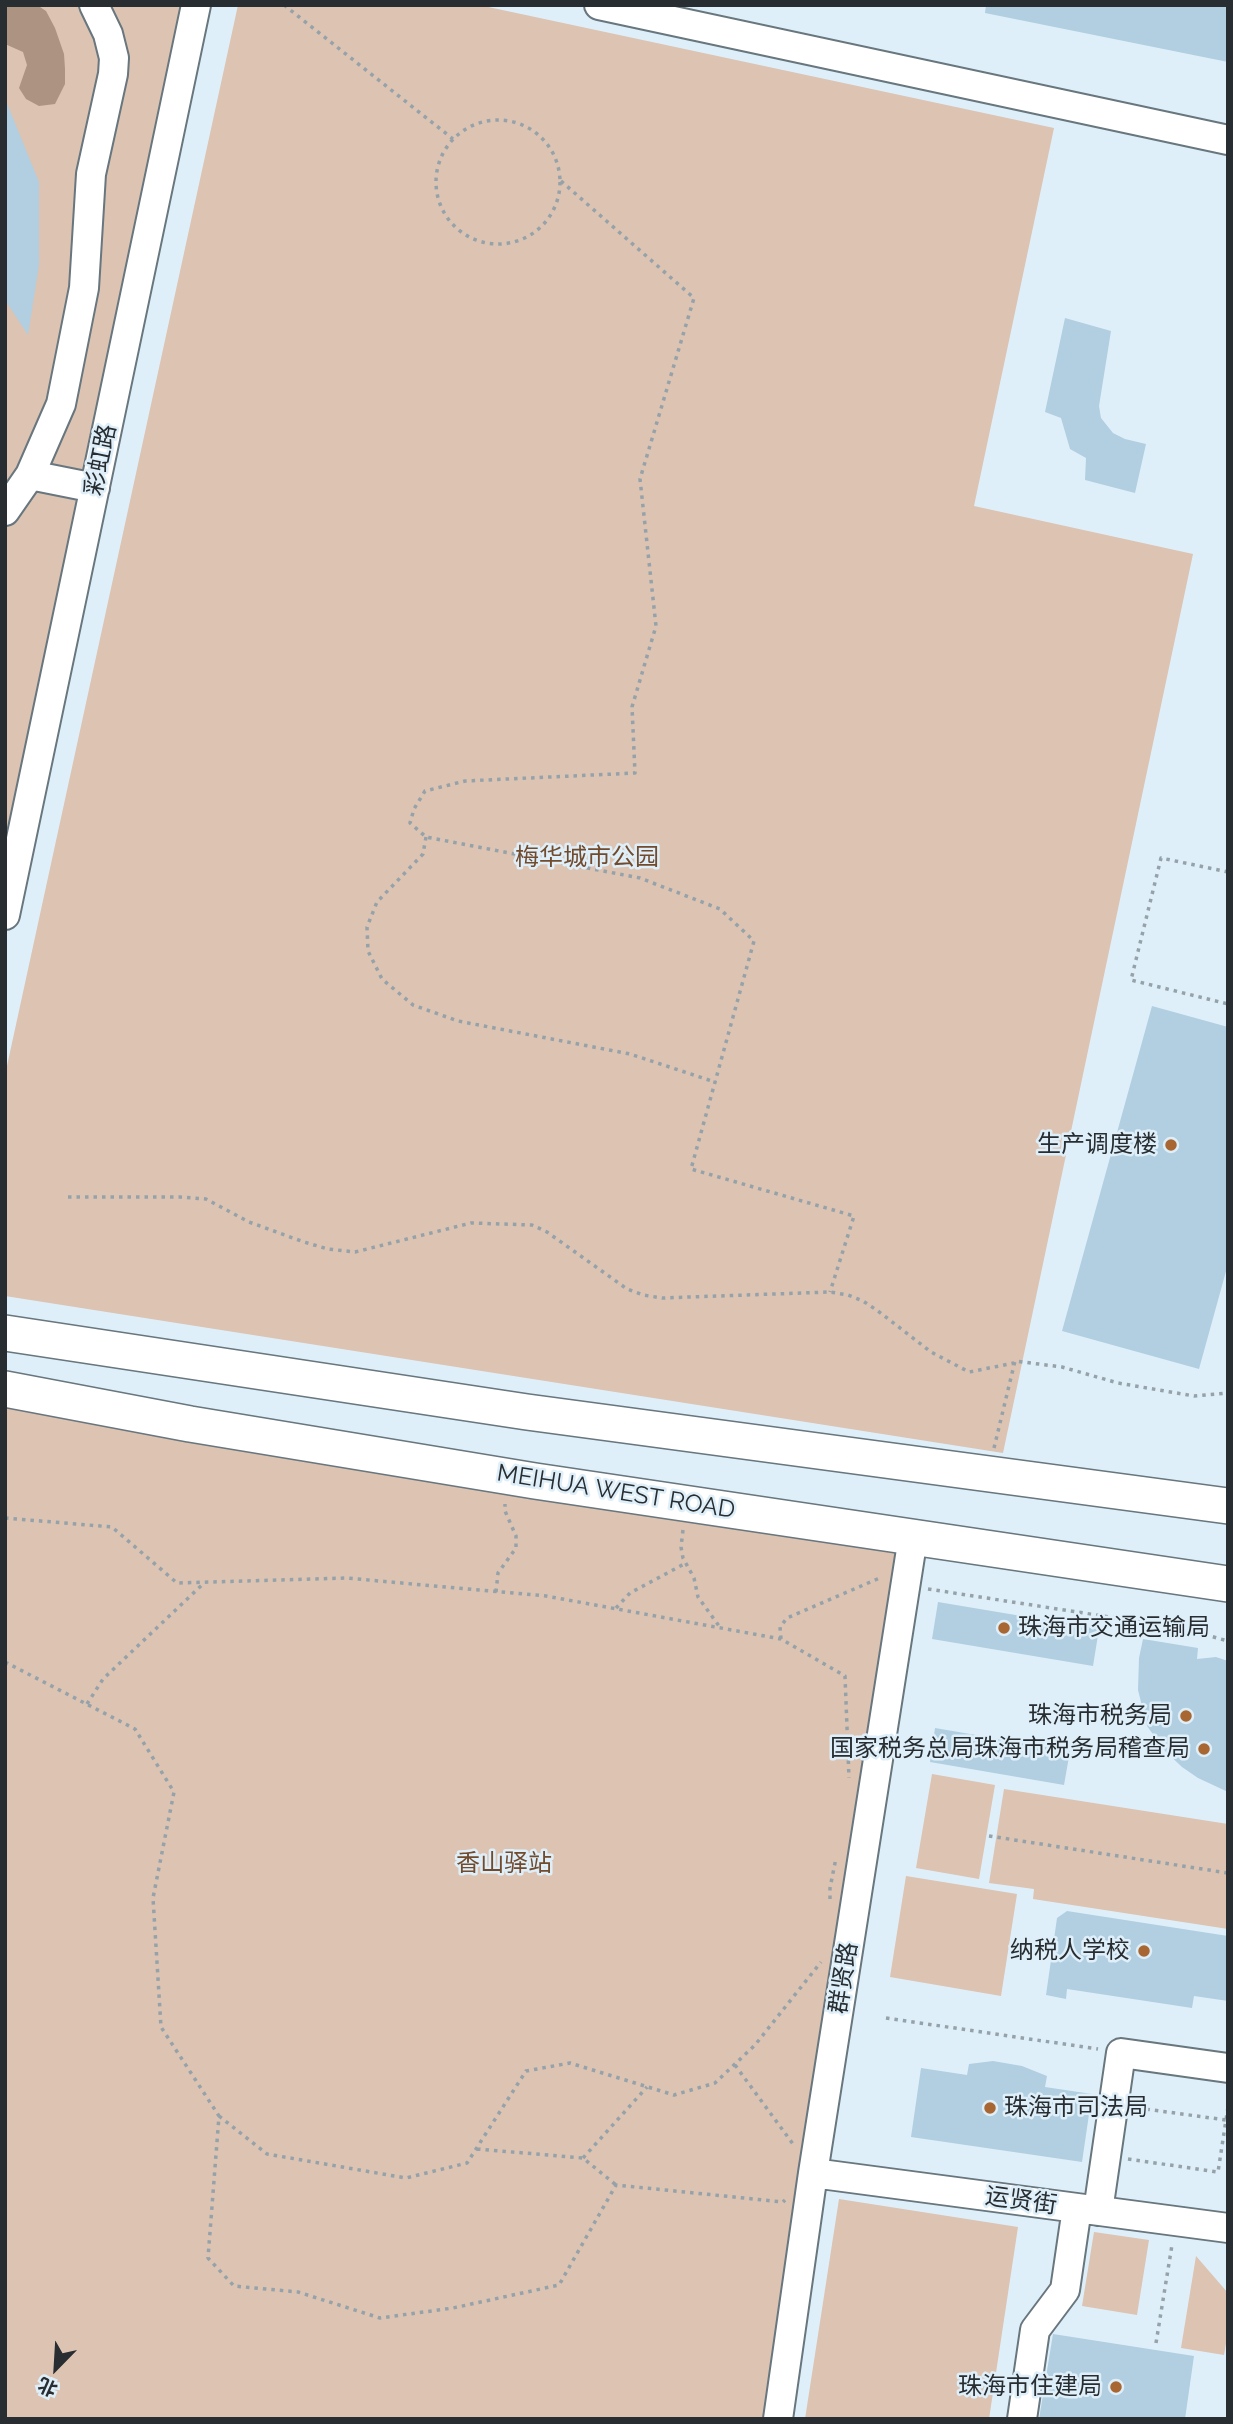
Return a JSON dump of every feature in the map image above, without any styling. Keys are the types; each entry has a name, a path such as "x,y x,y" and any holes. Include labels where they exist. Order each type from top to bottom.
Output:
{"main road":[{"path":"5,1333 527,1412 1224,1504"},
{"name":"MEIHUA WEST ROAD","path":"5,1389 190,1424 686,1503 908,1563 1228,1584"}],"street":[{"path":"5,511 30,475 61,404 84,288 91,174 113,74 114,58 94,5"},
{"name":"彩虹路","path":"5,915 12,850 95,488 196,5"},
{"path":"599,5 1228,140"},
{"path":"30,475 95,488"},
{"name":"群贤路","path":"778,2419 813,2173 908,1563"},
{"path":"1022,2419 1035,2330 1065,2290 1106,2156 1121,2053 1228,2068"},
{"name":"运贤街","path":"813,2173 1228,2228"}],"path":[{"path":"284,5 453,139"},
{"path":"487,120 509,120 530,127 546,141 557,160 562,181 558,202 548,221 532,235 512,243 492,245 473,239 456,229 444,213 437,194 436,174 442,155 453,139 468,127 487,120"},
{"path":"562,181 694,298 640,479 656,626 632,707 635,774 465,781 425,791 410,823 426,836 640,878 720,909 754,941 691,1169 853,1216 830,1292"},
{"path":"426,836 423,855 377,902 367,927 368,951 382,979 413,1005 458,1021 630,1054 715,1082"},
{"path":"1228,872 1161,858 1131,979 1228,1004"},
{"path":"68,1197 206,1199 249,1222 293,1238 328,1249 355,1252 471,1223 531,1226 547,1231 627,1289 643,1295 662,1298 830,1292 848,1295 863,1301 931,1352 969,1372 1014,1361 1062,1367 1118,1384 1194,1396 1228,1393"},
{"path":"989,1474 1014,1363"},
{"path":"496,1592 498,1573 516,1548 516,1536 505,1511 506,1476"},
{"path":"686,1503 681,1547 694,1578 698,1597 719,1626"},
{"path":"5,1518 112,1527 177,1583 346,1578 546,1596 781,1639 845,1676 849,1781"},
{"path":"616,1608 630,1593 686,1563"},
{"path":"781,1639 780,1627 787,1618 908,1563 1228,1641"},
{"path":"88,1704 103,1679 205,1582"},
{"path":"5,1662 135,1729 174,1792 153,1898 161,2027 219,2116 267,2154 405,2178 467,2163 526,2071 570,2063 674,2095 715,2083 755,2045 822,1960"},
{"path":"989,1836 1228,1873"},
{"path":"830,1900 838,1848"},
{"path":"886,2018 1121,2053"},
{"path":"477,2148 583,2158 616,2185 783,2202 813,2173 735,2065"},
{"path":"583,2158 647,2087"},
{"path":"1113,2104 1226,2120"},
{"path":"1106,2156 1218,2172 1228,2107"},
{"path":"219,2116 208,2258 234,2286 298,2292 380,2318 453,2308 559,2285 616,2185"},
{"path":"1156,2343 1176,2221"}],"green space":[{"path":"5,5 196,5 5,849"},
{"name":"梅华城市公园","path":"238,5 479,5 1054,128 974,506 1193,554 1003,1453 5,1296 5,1075"},
{"name":"香山驿站","path":"5,1389 912,1537 778,2419 5,2419"},
{"path":"932,1774 995,1785 979,1879 916,1868"},
{"path":"1004,1789 1228,1824 1228,1929 1033,1899 1034,1889 989,1883"},
{"path":"906,1876 1017,1894 1001,1996 890,1977"},
{"path":"839,2199 1018,2227 989,2419 805,2419"},
{"path":"1094,2232 1149,2240 1137,2315 1082,2306"},
{"path":"1196,2256 1228,2293 1228,2332 1224,2355 1181,2348"}],"shaded area":[{"path":"5,5 37,5 46,11 55,28 64,54 65,84 55,104 39,106 26,99 19,88 27,65 23,52 5,44"}],"building":[{"path":"986,5 1228,5 1228,62 985,13"},
{"path":"6,101 39,182 39,265 28,335 5,300"},
{"path":"1065,318 1111,331 1099,406 1101,418 1113,433 1146,444 1135,493 1085,480 1086,458 1070,449 1061,418 1045,412"},
{"name":"生产调度楼","path":"1152,1006 1228,1027 1228,1264 1199,1369 1062,1331"},
{"path":"938,1602 1099,1629 1093,1666 932,1639"},
{"name":"珠海市税务局","path":"1143,1639 1198,1648 1197,1659 1216,1657 1228,1661 1228,1792 1182,1767 1165,1751 1147,1726 1138,1690 1139,1658"},
{"path":"935,1728 1070,1751 1064,1785 930,1762"},
{"path":"1067,1911 1228,1936 1228,2001 1194,1996 1192,2008 1067,1989 1066,1999 1046,1995 1057,1918"},
{"path":"993,2061 1022,2066 1047,2076 1045,2087 1092,2094 1082,2162 911,2137 921,2068 967,2075 969,2064"},
{"name":"珠海市住建局","path":"1053,2334 1194,2356 1185,2419 1039,2419"}],"place":[{"name":"生产调度楼","path":"1171,1145"},
{"name":"珠海市交通运输局","path":"1004,1628"},
{"name":"珠海市税务局","path":"1186,1716"},
{"name":"国家税务总局珠海市税务局稽查局","path":"1204,1749"},
{"name":"纳税人学校","path":"1144,1951"},
{"name":"珠海市司法局","path":"990,2108"},
{"name":"珠海市住建局","path":"1116,2387"}]}
